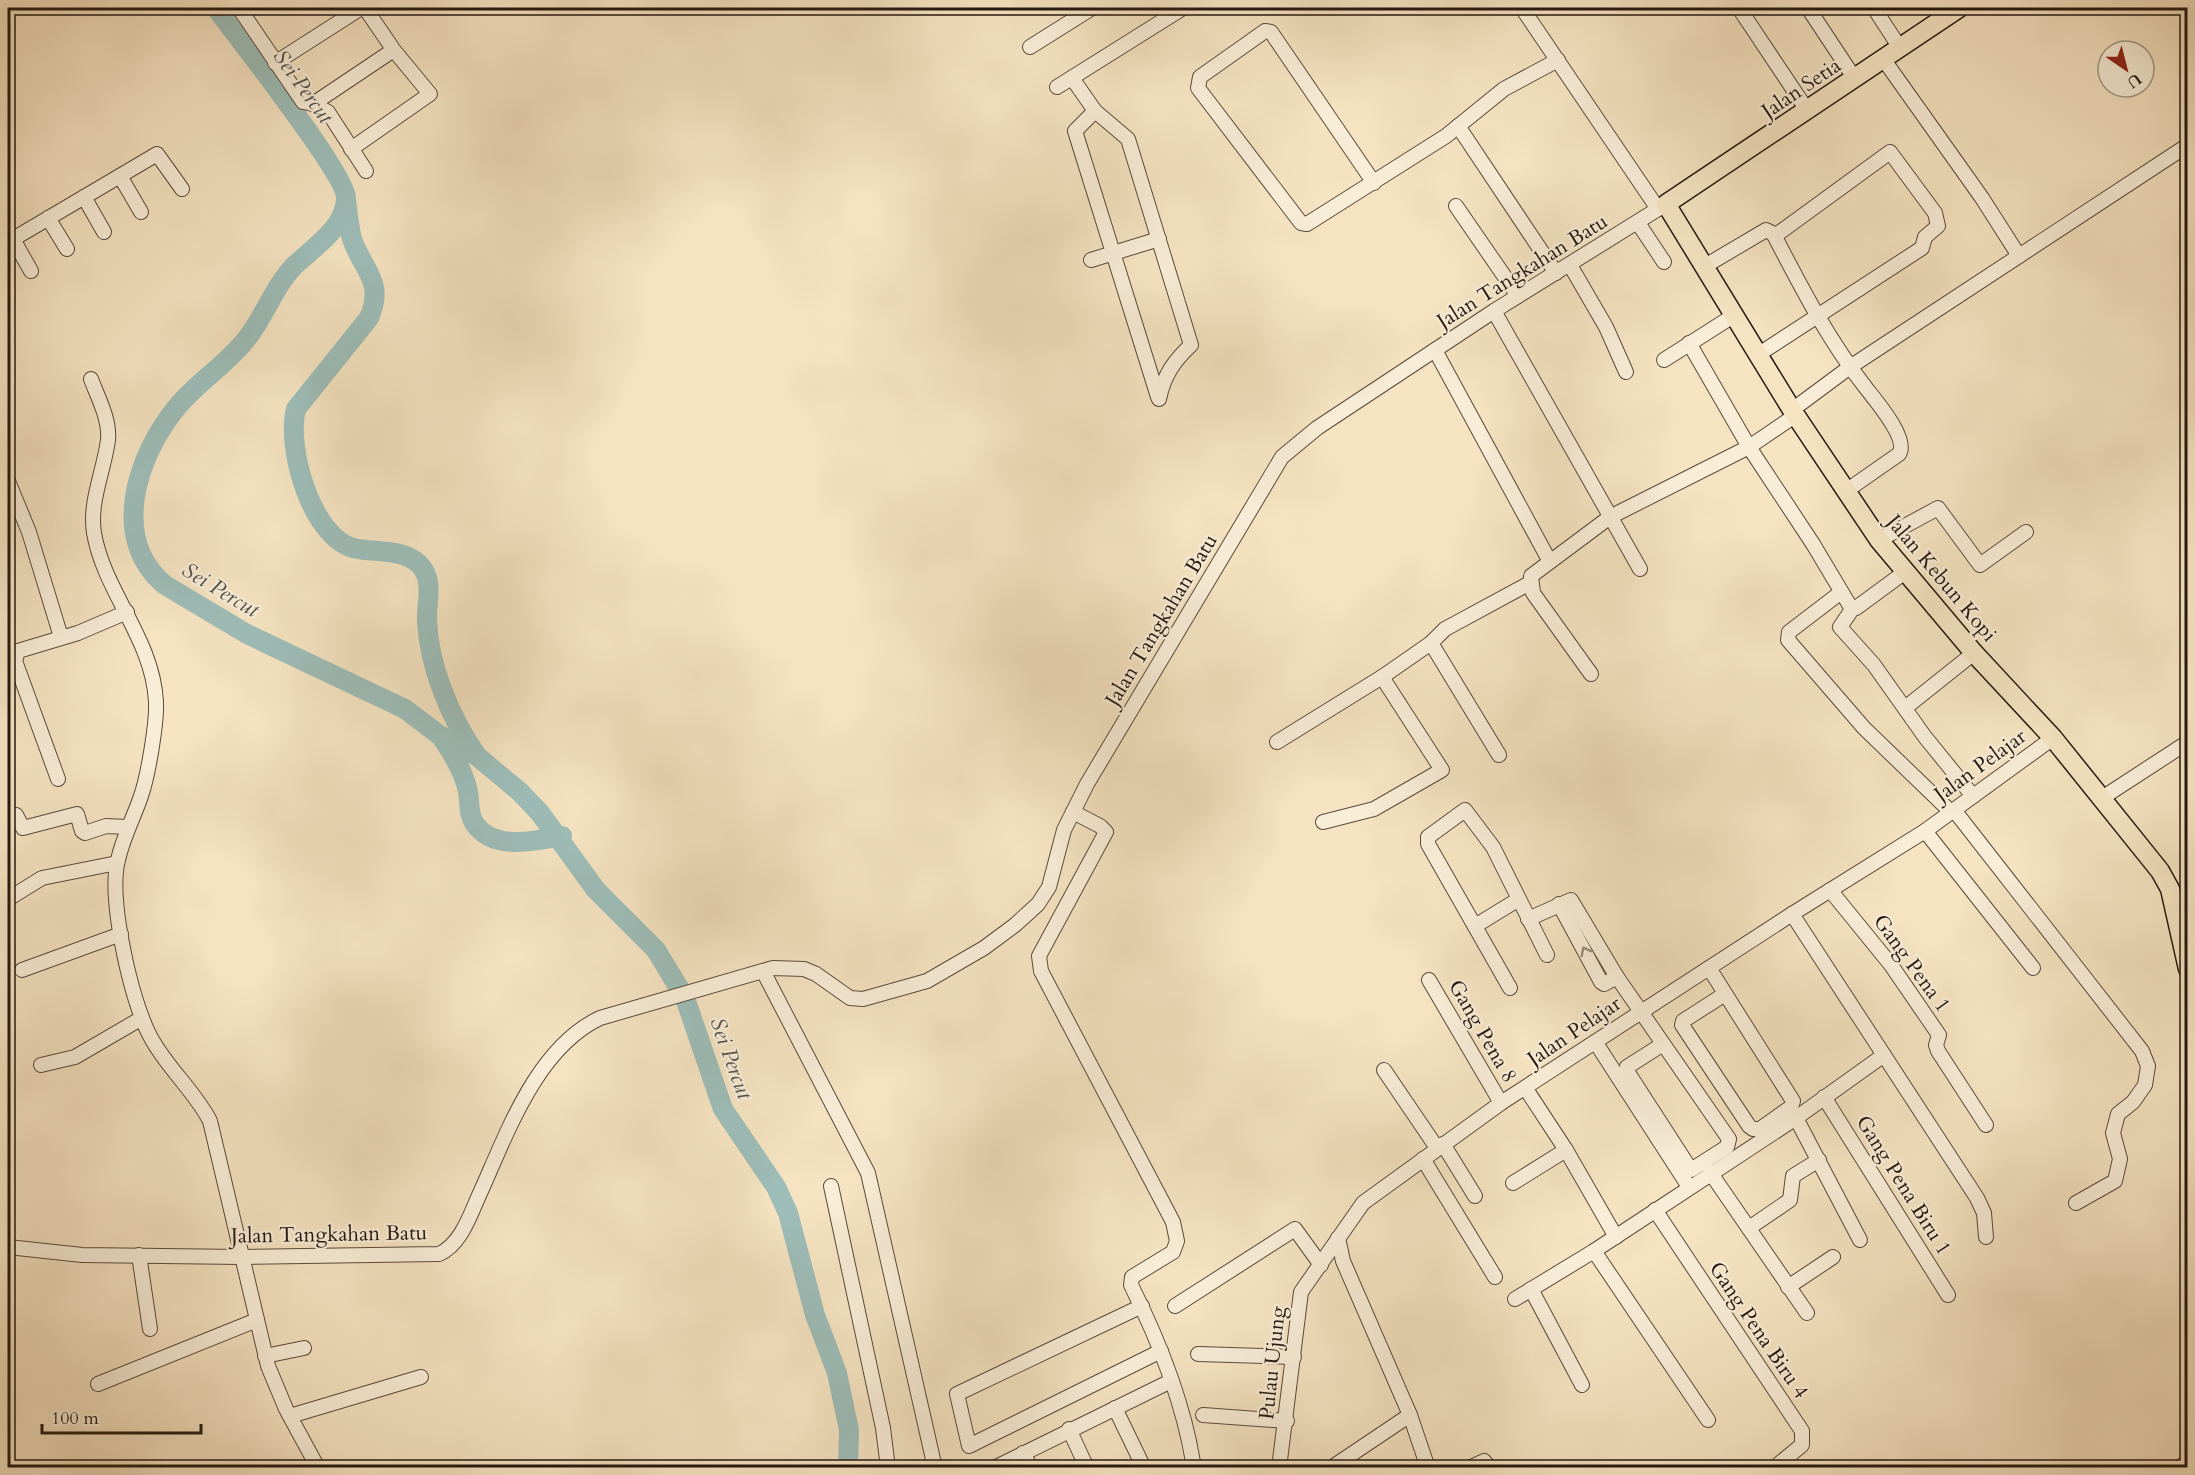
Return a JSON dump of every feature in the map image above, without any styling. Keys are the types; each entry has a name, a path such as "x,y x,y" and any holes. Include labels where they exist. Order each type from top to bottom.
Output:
{"main road":[{"name":"Jalan Setia","path":"1662,207 1959,8"},
{"name":"Jalan Kebun Kopi","path":"1662,207 1705,266 1733,316 1879,540 1974,653 2053,738 2160,872 2169,889 2187,969"}],"street":[{"path":"275,63 363,8 429,94 351,148"},
{"path":"1030,47 1092,8"},
{"path":"1058,87 1183,8"},
{"path":"1522,8 1662,207"},
{"path":"1739,8 1807,110"},
{"path":"1808,8 1855,79"},
{"path":"1874,8 1900,48"},
{"path":"243,9 275,63 303,102 313,104 328,112 366,171"},
{"path":"1374,183 1271,32 1265,32 1200,77 1198,88 1202,95 1229,126 1301,223 1307,224 1374,183 1458,126 1504,89 1558,60"},
{"path":"313,104 392,48"},
{"path":"1884,60 1982,198 2019,256"},
{"path":"1072,78 1095,111 1128,139 1191,345 1173,362 1162,381 1159,399 1075,131 1095,111"},
{"path":"1458,126 1556,273"},
{"path":"1591,674 1533,593 1530,583 1531,576 1549,560 1610,517 1749,447 1850,367 2187,145"},
{"path":"1759,354 1922,248 1926,236 1938,225 1938,218 1891,152 1774,235"},
{"path":"31,271 10,240 157,154 182,189"},
{"path":"120,176 141,212"},
{"path":"84,197 104,232"},
{"path":"1456,206 1518,296"},
{"name":"Jalan Tangkahan Batu","path":"8,1247 82,1255 242,1257 368,1254 417,1257 443,1252 466,1225 508,1133 539,1073 558,1048 586,1025 628,1010 773,968 804,969 816,974 850,998 863,999 900,990 945,972 1016,925 1038,904 1049,887 1064,830 1087,784 1282,457 1317,428 1494,311 1662,207"},
{"path":"48,218 67,249"},
{"path":"1638,223 1664,262"},
{"path":"1705,266 1766,230 1774,235 1817,318 1890,420 1902,450 1846,491"},
{"path":"1091,260 1159,239"},
{"path":"1570,265 1606,327 1626,372"},
{"path":"1494,311 1640,569"},
{"path":"1664,360 1733,316"},
{"path":"1689,343 1749,447 1813,544 1840,593 1853,608"},
{"path":"1435,350 1549,560"},
{"path":"91,379 106,420 108,438 92,513 94,532 100,560 127,612 152,673 156,704 142,795 127,827 117,862 116,893 121,934 142,1018 150,1038 210,1121 265,1356 290,1416 318,1467"},
{"path":"8,481 29,532 61,638"},
{"path":"1879,540 1938,508 1980,565 2026,532"},
{"path":"1905,572 1853,608 1840,627 1973,796"},
{"path":"1277,742 1382,677 1431,643 1445,629 1530,583"},
{"path":"1840,593 1789,632 1788,639 1864,728 1952,811 2105,1002 2142,1051 2148,1066 2145,1085 2133,1102 2118,1114 2113,1133 2120,1159 2115,1180 2076,1203"},
{"path":"58,779 15,661 18,651 25,647 61,638 127,612"},
{"path":"1431,643 1499,755"},
{"path":"1905,708 1974,653"},
{"path":"1323,822 1374,810 1442,770 1382,677"},
{"name":"Jalan Pelajar","path":"1338,1239 1363,1203 1501,1103 1526,1089 1792,914 1925,831 2053,738"},
{"path":"2102,798 2187,742"},
{"path":"1510,988 1428,844 1428,837 1434,830 1465,810 1493,848 1546,955"},
{"path":"1073,812 1100,826 1106,832 1039,956 1041,971 1173,1222 1177,1241 1173,1252 1132,1277 1131,1285 1142,1306 1172,1381 1190,1443 1193,1462 1190,1467"},
{"path":"8,819 16,815 23,828 77,814 81,831 85,833 106,825 127,827"},
{"path":"1925,831 2033,968"},
{"path":"8,899 42,878 117,862"},
{"name":"Gang Pena 1","path":"1830,890 1891,965 1939,1035 1936,1045 1938,1051 1986,1125"},
{"path":"1475,926 1519,899"},
{"path":"1528,919 1565,902 1602,982 1604,984 1617,977 1642,1012 1664,1044 1729,1139 1727,1147 1691,1170 1627,1071 1627,1067 1664,1044"},
{"path":"1792,914 1982,1205 1986,1238"},
{"path":"22,970 121,934"},
{"path":"1709,968 1793,1101 1791,1107 1760,1129 1749,1126 1682,1025 1683,1021 1725,994"},
{"path":"763,971 868,1173 935,1467"},
{"name":"Gang Pena 8","path":"1429,980 1501,1103"},
{"path":"41,1065 75,1057 142,1018"},
{"path":"1596,1042 1689,1187"},
{"path":"1515,1299 1616,1237 1710,1172 1796,1118 1884,1055"},
{"path":"1384,1070 1475,1196"},
{"path":"1526,1089 1566,1150 1616,1237"},
{"name":"Gang Pena Biru 1","path":"1824,1097 1948,1295"},
{"path":"1796,1118 1860,1240"},
{"path":"1512,1183 1566,1150"},
{"path":"1423,1158 1495,1277"},
{"path":"1749,1228 1787,1203 1791,1198 1790,1182 1793,1176 1819,1160"},
{"path":"1710,1172 1807,1313"},
{"path":"831,1186 883,1428 888,1467"},
{"name":"Gang Pena Biru 4","path":"1655,1210 1802,1431 1802,1445 1774,1467"},
{"path":"1175,1306 1295,1229 1321,1265"},
{"path":"1338,1239 1343,1261 1410,1415 1428,1467"},
{"name":"Pulau Ujung","path":"1279,1467 1287,1421 1301,1292 1338,1239"},
{"path":"1594,1251 1708,1420"},
{"path":"139,1255 150,1329"},
{"path":"1788,1287 1833,1257"},
{"path":"1531,1288 1582,1385"},
{"path":"1142,1306 957,1394 969,1446 1161,1351"},
{"path":"98,1384 257,1320"},
{"path":"265,1356 304,1348"},
{"path":"1198,1354 1294,1357"},
{"path":"290,1416 421,1377"},
{"path":"994,1467 1172,1381"},
{"path":"1115,1408 1144,1467"},
{"path":"1203,1414 1287,1421"},
{"path":"1331,1467 1410,1415"},
{"path":"1069,1429 1087,1467"},
{"path":"1023,1453 1030,1467"},
{"path":"1469,1467 1484,1461 1490,1467"},
{"path":"2178,1467 2187,1461"}],"waterway":[{"name":"Sei Percut","path":"216,8 329,162 346,198 345,209 327,236 288,273 240,347 185,398 163,427 150,449 135,497 134,521 138,545 148,566 165,585 247,634 405,709 438,734 477,756 520,792 540,813 596,890 656,950 685,998 723,1109 776,1187 788,1213 815,1315 837,1373 849,1430 848,1468"},
{"name":"Sei Percut","path":"346,201 352,239 371,277 375,295 369,318 296,409 295,445 299,467 314,509 325,527 338,540 353,548 404,555 424,570 429,591 427,621 436,673 457,724 475,753"},
{"path":"442,738 461,771 468,792 471,817 483,832 493,838 516,842 562,836"}]}
